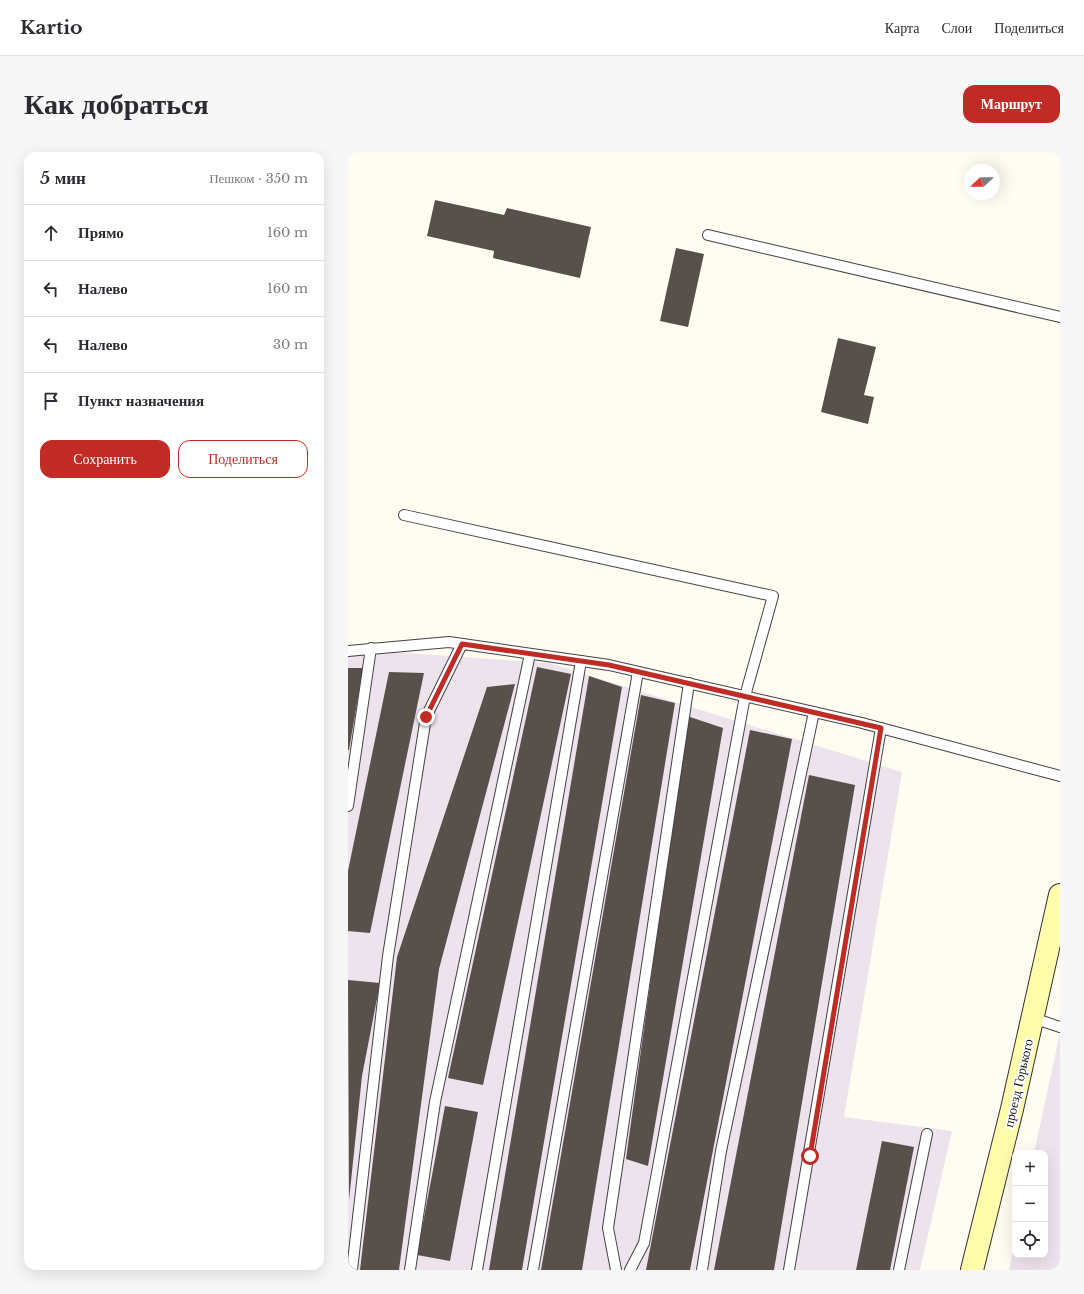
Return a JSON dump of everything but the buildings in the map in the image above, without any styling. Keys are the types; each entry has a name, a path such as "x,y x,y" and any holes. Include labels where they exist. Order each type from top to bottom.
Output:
{"main road":[{"name":"проезд Горького","path":"972,1270 1012,1109 1060,895"}],"lane":[{"path":"708,235 1060,317"},
{"path":"404,515 773,596 746,696 644,1243 630,1270"},
{"path":"348,651 449,642 581,661 746,696 881,728 1060,776"},
{"path":"352,1270 388,956 426,717 462,644"},
{"path":"348,806 371,648"},
{"path":"410,1270 434,1102 530,654"},
{"path":"477,1270 581,661"},
{"path":"532,1270 638,672"},
{"path":"616,1270 608,1228 689,684"},
{"path":"702,1270 721,1151 814,712"},
{"path":"790,1270 881,728"},
{"path":"1032,1018 1060,1026"},
{"path":"898,1270 927,1134"}],"shaded area":[{"path":"348,649 549,663 902,772 844,1117 952,1131 920,1270 348,1270"},
{"path":"1060,1033 1060,1270 1009,1270 1012,1256 1012,1258 1048,1258 1048,1150 1035,1150"}],"route":[{"path":"426,717 462,644 609,665 881,728 810,1156"}]}
